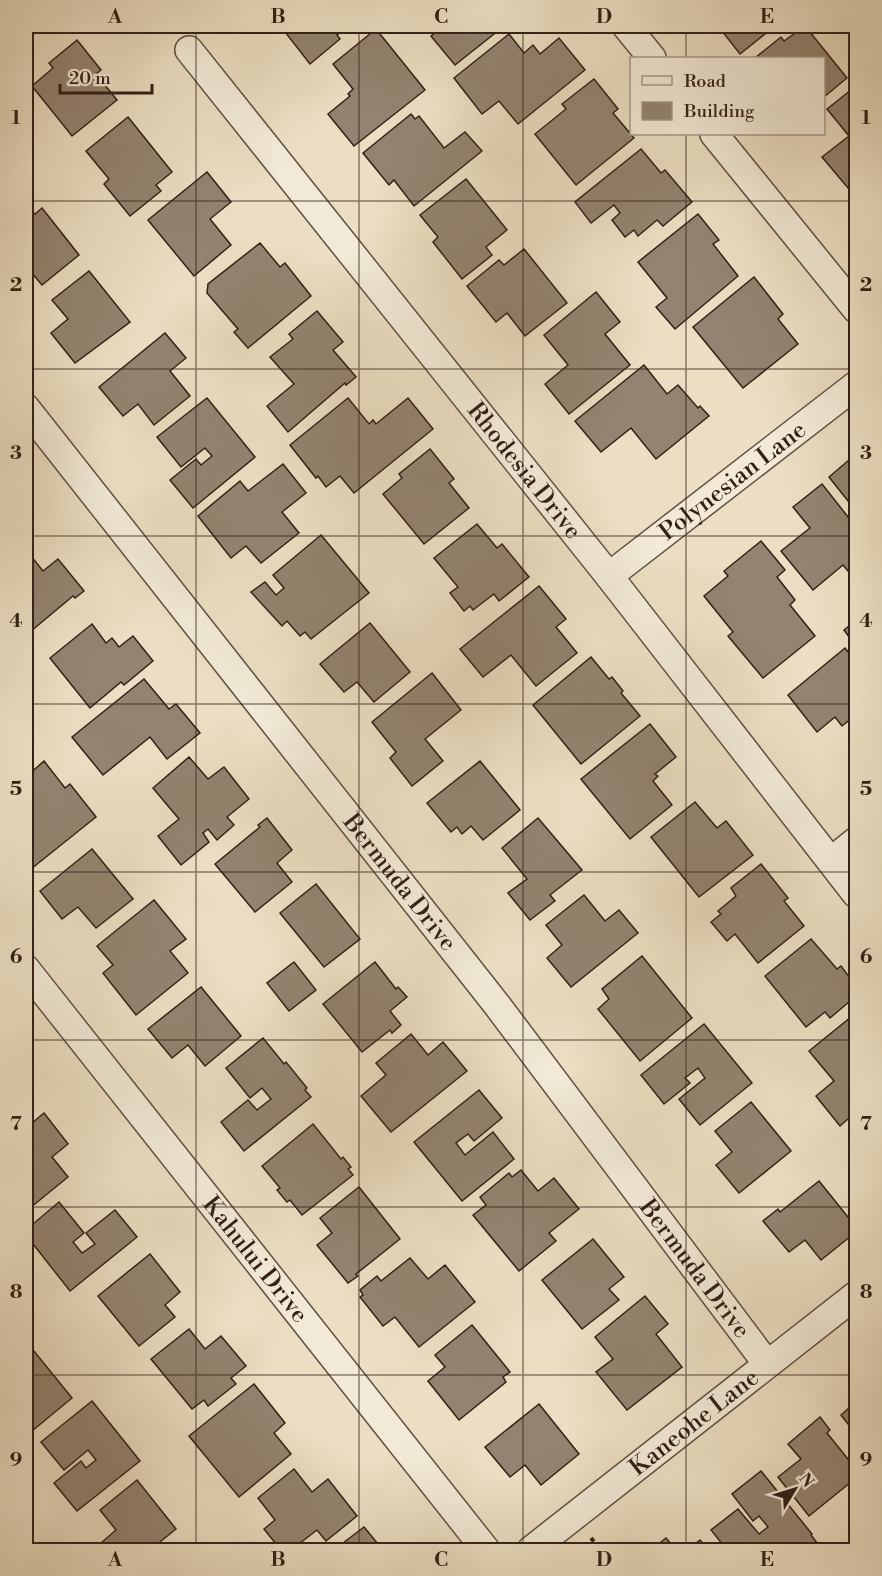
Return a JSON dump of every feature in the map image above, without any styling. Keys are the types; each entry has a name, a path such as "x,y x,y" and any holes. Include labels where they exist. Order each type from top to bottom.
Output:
{"street":[{"path":"626,26 651,57"},
{"name":"Rhodesia Drive","path":"189,50 609,576 856,894"},
{"path":"715,135 856,309"},
{"name":"Polynesian Lane","path":"609,576 856,385"},
{"name":"Bermuda Drive","path":"26,408 497,1005 767,1364"},
{"path":"831,861 856,841"},
{"name":"Kahului Drive","path":"26,969 486,1551"},
{"name":"Kaneohe Lane","path":"531,1551 856,1295"}],"building":[{"path":"293,26 349,26 337,35 340,39 310,64 285,32"},
{"path":"444,26 504,26 455,65 431,36"},
{"path":"718,26 767,26 770,30 740,54"},
{"path":"805,26 847,78 825,96 825,57 756,57 781,37 784,41"},
{"path":"376,29 425,90 354,146 328,114 350,96 348,94 353,89 333,64"},
{"path":"509,34 524,53 533,45 540,54 559,38 585,70 518,124 499,101 482,114 454,78"},
{"path":"77,40 101,70 96,74 117,100 72,136 32,86 53,68 49,63"},
{"path":"594,79 618,109 613,113 634,138 576,185 535,134 566,109 562,104"},
{"path":"856,86 856,181 848,188 822,157 849,136 827,109"},
{"path":"411,114 415,119 419,116 444,148 465,132 482,151 414,206 394,180 389,185 363,153"},
{"path":"128,117 172,172 156,185 161,191 130,216 104,184 109,179 86,151"},
{"path":"641,149 661,173 665,170 692,202 663,226 657,220 638,236 634,230 625,237 612,220 620,213 614,205 591,223 575,202"},
{"path":"26,171 33,181 26,187"},
{"path":"207,172 231,202 210,219 231,245 194,276 148,220"},
{"path":"466,179 507,230 486,247 492,255 462,279 433,242 438,237 420,215"},
{"path":"42,208 79,255 42,285 26,266 26,217 32,211 35,214"},
{"path":"698,214 719,240 713,244 738,276 675,329 656,307 667,298 638,262"},
{"path":"260,243 280,267 285,263 311,296 248,348 234,332 238,329 207,293 208,284"},
{"path":"524,249 567,303 525,336 507,313 496,322 467,286 499,260 504,265"},
{"path":"89,271 130,322 75,363 51,333 68,319 52,300"},
{"path":"754,277 783,314 778,319 798,344 743,388 693,327"},
{"path":"596,292 620,322 605,334 630,365 569,414 545,384 568,365 544,335"},
{"path":"317,311 343,342 333,350 356,377 346,385 345,383 288,432 267,406 294,384 270,357 293,339 289,334"},
{"path":"165,333 186,358 170,371 190,396 154,425 138,404 123,416 99,387"},
{"path":"644,365 667,394 678,385 698,408 700,406 709,416 656,459 631,428 601,452 575,421"},
{"path":"207,398 255,457 193,508 170,480 196,459 201,465 212,456 205,448 181,467 157,437"},
{"path":"348,398 369,424 373,420 376,424 408,398 433,429 354,493 340,476 326,487 290,445"},
{"path":"430,449 454,479 449,483 469,508 424,544 383,494 402,478 399,474"},
{"path":"856,454 856,511 829,477"},
{"path":"283,464 306,493 282,512 299,533 261,563 246,546 231,558 198,516 240,481 248,491"},
{"path":"822,484 856,527 856,572 852,576 843,565 813,590 781,551 810,528 793,507"},
{"path":"477,524 497,548 502,544 529,577 499,601 494,594 473,610 470,606 464,611 450,593 458,587 434,558"},
{"path":"321,535 369,593 311,639 305,632 300,636 287,621 282,626 251,592 265,582 276,595 284,588 273,575"},
{"path":"761,541 785,570 777,577 795,600 790,605 815,636 763,678 728,636 733,632 704,596 728,576 724,571"},
{"path":"27,551 43,571 58,559 84,591 75,598 73,596 30,632 26,626"},
{"path":"539,586 566,619 556,627 577,653 536,686 511,655 483,677 460,649"},
{"path":"856,620 856,646 844,630"},
{"path":"370,623 410,672 374,702 357,682 344,692 320,664"},
{"path":"92,624 106,643 112,638 119,647 133,636 153,661 124,685 121,682 90,708 50,658"},
{"path":"845,648 856,662 856,724 852,718 842,726 835,717 817,732 788,695"},
{"path":"591,657 609,679 612,677 623,691 621,693 640,716 581,764 533,705"},
{"path":"432,673 461,710 425,739 443,761 412,786 390,758 396,752 372,722"},
{"path":"144,679 169,709 176,704 200,733 167,759 150,737 103,775 72,737"},
{"path":"650,724 676,757 655,774 658,776 653,781 672,805 630,839 581,779"},
{"path":"189,757 208,779 224,767 249,799 227,817 234,825 217,840 208,829 203,833 209,842 181,865 158,836 179,819 153,788"},
{"path":"44,761 65,788 70,784 96,817 26,873 26,777"},
{"path":"480,761 520,810 483,840 471,826 462,834 457,827 451,832 427,803"},
{"path":"695,802 717,828 726,821 753,855 699,897 651,837"},
{"path":"267,818 292,850 277,863 292,882 255,912 215,864 260,827 258,825"},
{"path":"538,818 582,870 550,895 555,901 530,920 508,893 527,879 502,848"},
{"path":"92,849 133,899 96,928 78,907 62,919 40,891"},
{"path":"761,864 788,898 784,901 804,926 758,963 735,934 727,941 711,922 721,914 718,911 736,896 731,888"},
{"path":"316,884 360,939 324,967 280,913"},
{"path":"584,895 605,921 619,910 638,933 571,987 547,958 562,945 546,925"},
{"path":"154,900 186,939 170,951 188,973 136,1015 103,973 113,965 97,946"},
{"path":"811,939 837,969 841,966 856,986 856,996 830,1018 825,1012 806,1027 765,976"},
{"path":"642,956 692,1018 640,1061 598,1009 609,999 602,989"},
{"path":"294,962 316,990 289,1011 267,983"},
{"path":"375,962 396,989 398,987 407,997 390,1011 401,1025 392,1033 390,1030 362,1052 323,1004"},
{"path":"201,987 241,1036 205,1066 188,1045 172,1058 148,1029"},
{"path":"856,1013 856,1112 840,1126 816,1096 834,1081 809,1051"},
{"path":"704,1024 752,1083 700,1125 679,1099 705,1078 698,1068 685,1078 690,1083 664,1104 641,1075"},
{"path":"411,1034 428,1055 443,1042 467,1071 391,1132 361,1096 386,1075 376,1063"},
{"path":"263,1038 284,1064 286,1062 307,1088 305,1090 311,1097 244,1151 221,1122 248,1100 257,1110 271,1099 262,1088 250,1098 226,1068"},
{"path":"479,1090 502,1118 474,1141 468,1134 456,1143 465,1155 493,1132 514,1159 462,1201 414,1142"},
{"path":"751,1102 791,1151 739,1193 716,1165 732,1152 715,1131"},
{"path":"44,1113 68,1144 52,1157 68,1177 30,1208 26,1203 26,1128"},
{"path":"313,1124 341,1159 343,1157 351,1167 348,1169 353,1175 302,1215 290,1200 287,1202 277,1190 280,1188 262,1166"},
{"path":"521,1170 538,1191 554,1178 579,1209 549,1233 556,1241 519,1271 473,1215 486,1205 480,1197 509,1173 512,1177"},
{"path":"819,1181 856,1227 856,1232 821,1260 805,1240 789,1252 763,1221 778,1209 780,1212"},
{"path":"359,1187 400,1239 348,1283 317,1245 332,1233 320,1218"},
{"path":"59,1202 84,1233 73,1242 82,1253 95,1244 86,1233 115,1210 137,1237 70,1291 26,1235 26,1230"},
{"path":"593,1239 624,1277 609,1289 619,1300 582,1329 542,1280"},
{"path":"150,1254 180,1292 165,1305 175,1317 139,1346 98,1296"},
{"path":"410,1258 428,1279 445,1265 475,1302 419,1347 395,1317 383,1326 360,1297 363,1295 360,1290 377,1276 381,1281"},
{"path":"645,1296 668,1324 656,1334 682,1367 627,1410 596,1372 613,1359 595,1337"},
{"path":"472,1325 510,1372 503,1377 506,1382 459,1420 428,1381 445,1367 435,1355"},
{"path":"189,1329 205,1349 221,1336 246,1366 231,1378 236,1384 208,1406 204,1400 192,1409 151,1359"},
{"path":"33,1350 72,1398 26,1436 26,1357"},
{"path":"254,1384 285,1423 274,1433 291,1454 239,1497 189,1436"},
{"path":"92,1401 140,1461 77,1511 54,1483 81,1461 86,1468 96,1460 88,1450 64,1470 41,1442"},
{"path":"856,1402 856,1434 841,1415"},
{"path":"539,1404 579,1454 541,1485 525,1465 510,1477 485,1447"},
{"path":"820,1417 830,1430 827,1433 856,1469 856,1478 809,1516 778,1477 801,1459 788,1444"},
{"path":"294,1469 312,1492 328,1479 357,1516 326,1541 317,1530 291,1550 281,1550 264,1529 275,1520 258,1498"},
{"path":"761,1471 821,1548 818,1550 798,1550 795,1547 791,1550 727,1550 711,1530 738,1509 759,1534 768,1527 759,1516 753,1521 732,1494"},
{"path":"137,1480 176,1529 150,1550 107,1550 101,1543 116,1530 100,1510"},
{"path":"364,1527 383,1550 334,1550"},
{"path":"666,1538 676,1550 651,1550"},
{"path":"700,1540 709,1550 687,1550"}]}
